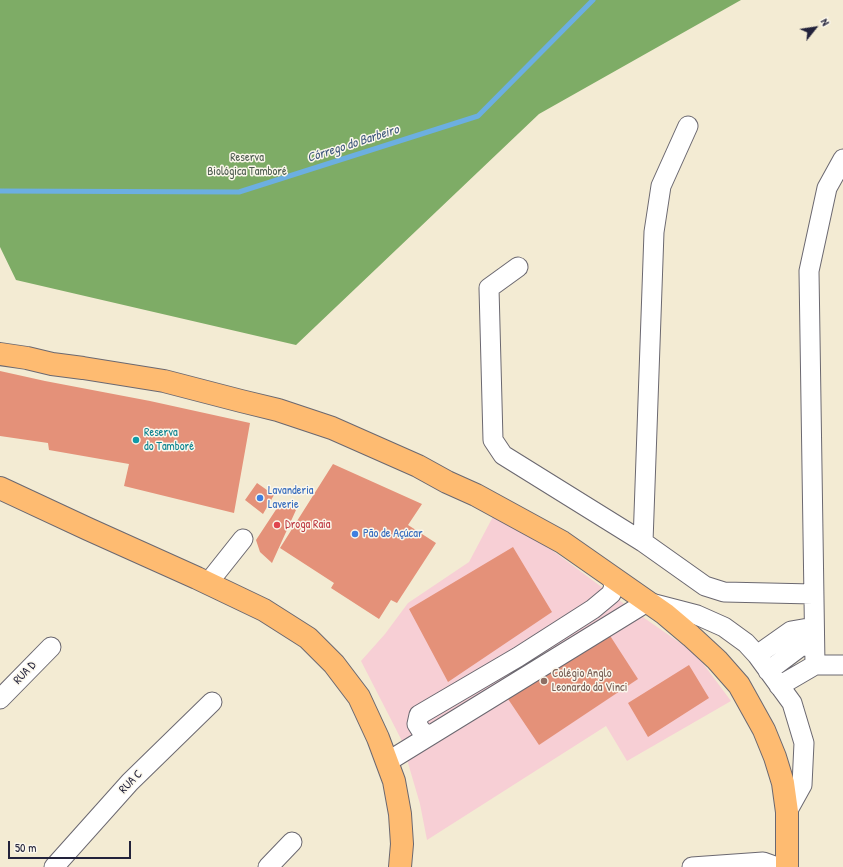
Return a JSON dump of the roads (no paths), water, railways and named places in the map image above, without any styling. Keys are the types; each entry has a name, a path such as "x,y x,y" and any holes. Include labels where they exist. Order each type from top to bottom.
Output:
{"main road":[{"path":"0,354 52,364 164,381 278,410 332,428 418,466 447,482 476,495 562,542 665,614 717,660 739,686 764,730 775,757 783,783 787,812 787,867"},
{"path":"0,488 264,610 308,638 334,664 358,698 378,738 394,781 400,814 402,844 400,867"}],"street":[{"path":"643,542 654,232 661,186 688,126"},
{"path":"814,646 809,271 827,188 843,159"},
{"path":"518,267 489,288 493,440 503,455 643,542 705,586 724,592 813,594"},
{"path":"208,583 243,539"},
{"path":"430,735 422,732 417,724 419,715 518,657 593,609 611,594 614,587 612,578"},
{"path":"387,762 647,602 697,615 724,627 746,643 757,655 792,704 804,743 802,784 787,812"},
{"path":"757,655 791,631 843,665"},
{"path":"773,678 800,646 814,646"},
{"name":"RUA D","path":"0,699 51,647"},
{"name":"RUA C","path":"54,867 130,782 212,702"},
{"path":"268,867 292,842"},
{"path":"692,867 763,862 777,867"}],"waterway":[{"name":"Córrego do Barbeiro","path":"0,191 239,192 478,116 593,0"}],"place":[{"name":"Reserva do Tamboré","path":"136,440"},
{"name":"Lavanderia Laverie","path":"260,498"},
{"name":"Droga Raia","path":"277,525"},
{"name":"Pão de Açúcar","path":"355,534"},
{"name":"Colégio Anglo Leonardo da Vinci","path":"544,681"}],"park label":[{"name":"Reserva Biológica Tamboré","path":"247,165"}]}
